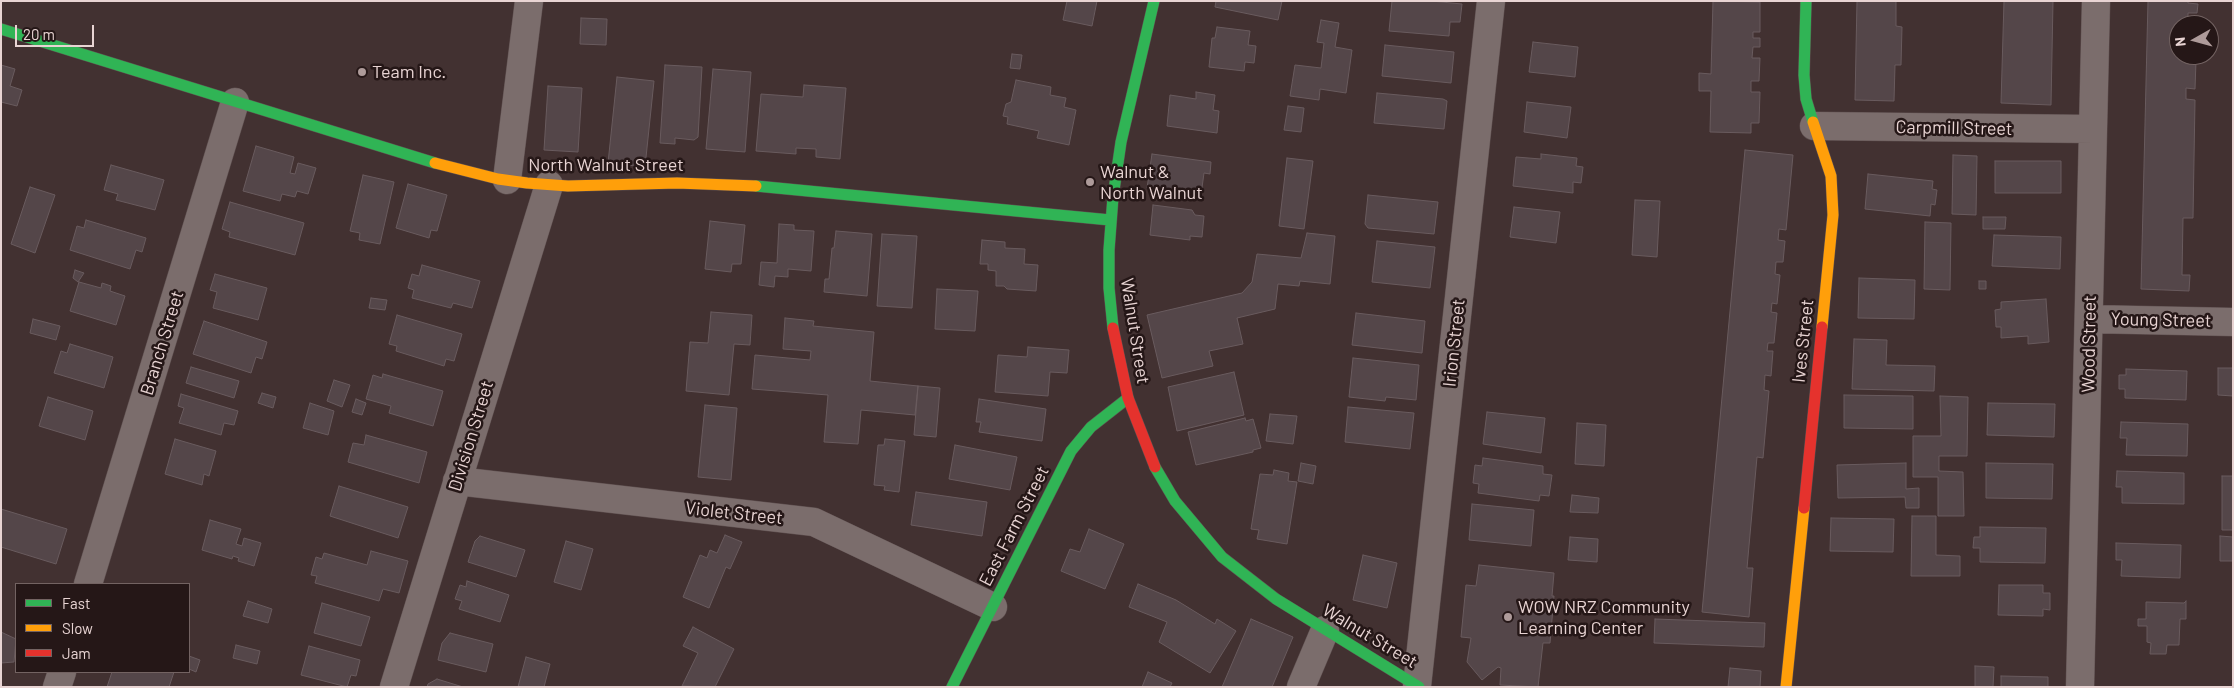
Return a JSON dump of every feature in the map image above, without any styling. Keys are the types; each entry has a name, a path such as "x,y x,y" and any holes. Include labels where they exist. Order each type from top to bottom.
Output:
{"street":[{"path":"507,180 529,1"},
{"name":"Walnut Street","path":"1154,1 1121,142 1110,220 1110,296 1119,364 1128,398 1153,463 1175,501 1205,539 1239,572 1324,630 1418,686"},
{"name":"Irion Street","path":"1418,686 1491,1"},
{"name":"Ives Street","path":"1786,687 1833,215 1831,176 1814,126 1805,89 1806,1"},
{"name":"Wood Street","path":"2080,687 2096,1"},
{"name":"North Walnut Street","path":"1,29 413,157 507,180 549,185 589,186 677,182 730,184 1110,220"},
{"name":"Branch Street","path":"88,583 235,102"},
{"name":"Carpmill Street","path":"1814,126 2094,129"},
{"name":"Division Street","path":"394,687 549,185"},
{"name":"Young Street","path":"2089,318 2233,322"},
{"name":"East Farm Street","path":"952,687 1079,439 1108,412 1128,398"},
{"name":"Violet Street","path":"457,481 814,522 993,607"},
{"path":"1302,687 1324,630"},
{"path":"57,687 62,673"}],"building":[{"path":"1067,1 1097,1 1092,26 1063,20"},
{"path":"1216,1 1282,1 1278,20 1215,7"},
{"path":"1392,1 1431,1 1462,4 1460,22 1450,22 1449,36 1389,31"},
{"path":"1713,1 1760,2 1760,32 1753,32 1753,38 1760,38 1760,47 1753,47 1752,58 1760,58 1759,81 1751,81 1751,92 1760,92 1759,123 1751,123 1751,133 1710,132 1711,91 1699,91 1699,73 1711,74"},
{"path":"1857,1 1896,1 1896,26 1902,27 1901,65 1895,65 1894,101 1855,100"},
{"path":"2004,1 2053,1 2051,105 2001,103"},
{"path":"2148,1 2188,1 2188,3 2198,4 2197,13 2169,15 2169,65 2196,65 2195,89 2186,88 2186,99 2195,100 2193,218 2183,218 2182,275 2190,275 2189,291 2141,289"},
{"path":"581,18 607,19 606,45 580,44"},
{"path":"1321,20 1339,23 1335,47 1352,50 1346,93 1320,89 1319,100 1290,96 1295,65 1321,68 1324,43 1317,42"},
{"path":"1217,27 1250,31 1248,45 1256,46 1254,63 1245,62 1244,71 1209,67 1212,38 1215,38"},
{"path":"1533,42 1578,47 1575,77 1529,72"},
{"path":"1385,45 1454,52 1451,83 1382,76"},
{"path":"1012,54 1022,55 1020,69 1010,68"},
{"path":"1,65 15,69 10,86 22,90 17,106 1,102"},
{"path":"665,65 702,67 698,137 694,140 675,138 675,144 660,143"},
{"path":"713,69 751,72 745,152 706,149"},
{"path":"617,77 654,81 645,167 608,163"},
{"path":"1016,80 1051,87 1050,95 1066,98 1064,107 1076,110 1069,145 1037,138 1039,131 1007,124 1008,117 1003,116 1006,104 1011,102"},
{"path":"804,85 846,88 840,159 816,157 816,149 796,148 796,154 756,151 761,94 803,97"},
{"path":"548,86 582,88 578,152 544,150"},
{"path":"1196,92 1215,95 1213,110 1219,111 1217,133 1167,126 1170,95 1196,99"},
{"path":"1377,93 1443,99 1447,101 1444,129 1374,123"},
{"path":"1527,102 1571,107 1567,138 1524,132"},
{"path":"1288,106 1304,108 1301,132 1284,130"},
{"path":"256,146 294,157 290,173 295,174 298,163 316,168 308,194 297,191 295,197 282,194 280,201 243,191"},
{"path":"1745,150 1793,155 1786,230 1779,229 1778,240 1785,241 1783,262 1776,262 1775,274 1780,275 1777,304 1772,303 1771,312 1777,313 1774,343 1768,343 1767,351 1773,351 1771,376 1765,375 1764,390 1769,391 1763,458 1757,457 1747,568 1753,568 1749,617 1702,612"},
{"path":"1152,154 1211,162 1210,174 1204,173 1201,195 1147,188"},
{"path":"1541,154 1577,158 1576,166 1583,167 1581,183 1573,182 1573,193 1513,186 1516,157 1541,159"},
{"path":"1953,155 1977,156 1976,215 1952,214"},
{"path":"1287,158 1313,161 1304,229 1279,226"},
{"path":"1995,161 2061,161 2061,193 1995,193"},
{"path":"111,165 164,180 155,210 116,200 118,194 104,190"},
{"path":"1868,174 1933,181 1932,189 1937,190 1935,205 1931,204 1930,216 1865,209"},
{"path":"363,175 394,182 380,244 359,240 360,233 350,231"},
{"path":"408,184 447,195 437,231 431,230 429,238 396,228"},
{"path":"30,187 55,195 35,253 11,244"},
{"path":"1368,195 1438,202 1434,234 1368,228 1365,224"},
{"path":"1635,200 1660,201 1657,257 1632,255"},
{"path":"230,202 304,223 295,255 229,237 230,232 222,229"},
{"path":"1153,205 1192,210 1195,215 1204,216 1202,237 1190,236 1190,240 1150,235"},
{"path":"1514,207 1560,212 1556,243 1510,237"},
{"path":"1983,217 2006,217 2005,229 1983,229"},
{"path":"86,220 146,238 142,252 136,250 130,269 70,250 77,226 84,228"},
{"path":"710,221 745,225 741,264 732,264 731,272 705,269"},
{"path":"1925,222 1951,223 1950,290 1924,289"},
{"path":"779,224 794,225 794,230 814,231 811,271 788,269 788,277 775,276 774,287 759,285 761,262 777,263"},
{"path":"836,231 872,234 867,296 824,292 825,279 829,279 832,248 834,248"},
{"path":"1307,233 1335,236 1330,284 1300,281 1299,286 1278,284 1275,309 1237,318 1243,344 1209,351 1213,366 1162,378 1147,315 1242,293 1252,282 1257,254 1301,258"},
{"path":"882,234 917,236 912,308 877,306"},
{"path":"1994,235 2061,237 2060,269 1992,266"},
{"path":"982,240 1005,242 1005,248 1025,249 1024,264 1038,265 1036,291 1007,289 1004,286 996,286 996,271 988,270 988,264 980,264"},
{"path":"1377,241 1435,247 1430,288 1372,282"},
{"path":"422,265 480,281 472,308 453,303 451,308 412,298 414,290 408,288 412,274 419,276"},
{"path":"75,270 84,273 78,282 73,278"},
{"path":"215,274 267,288 258,320 213,308 217,292 210,290"},
{"path":"1859,278 1915,280 1914,319 1858,318"},
{"path":"1979,281 1986,281 1986,289 1979,289"},
{"path":"79,282 101,288 102,283 111,286 110,291 125,296 116,325 70,311"},
{"path":"937,289 978,291 975,331 935,329"},
{"path":"371,298 387,300 385,310 369,308"},
{"path":"2046,299 2049,342 2028,344 2028,336 2001,338 2001,327 1996,327 1995,310 2001,309 2001,302"},
{"path":"711,312 752,315 750,345 734,344 729,395 686,391 690,342 708,343"},
{"path":"1356,313 1425,321 1422,353 1352,345"},
{"path":"397,315 462,334 454,361 446,359 444,366 396,351 397,346 389,344"},
{"path":"785,318 814,321 813,326 874,332 870,381 918,386 915,415 861,410 858,444 824,442 828,395 752,389 755,355 810,360 811,351 783,349"},
{"path":"33,319 60,326 56,340 30,333"},
{"path":"204,321 267,342 262,359 256,357 251,373 193,354"},
{"path":"1854,339 1887,340 1886,365 1935,366 1934,391 1852,389"},
{"path":"70,344 113,357 104,388 54,373 61,351 67,353"},
{"path":"1028,347 1069,350 1067,373 1050,372 1048,396 995,392 998,355 1027,357"},
{"path":"1353,358 1419,365 1416,400 1386,397 1385,401 1349,397"},
{"path":"191,367 239,381 234,398 186,383"},
{"path":"2218,368 2233,368 2233,396 2218,395"},
{"path":"2126,369 2187,371 2186,400 2125,398 2125,389 2119,389 2119,375 2126,375"},
{"path":"1234,372 1244,415 1177,431 1168,387"},
{"path":"383,374 443,391 433,426 389,413 391,406 366,399 373,375 382,378"},
{"path":"334,380 350,385 342,407 327,401"},
{"path":"918,386 940,388 936,437 914,435"},
{"path":"262,393 276,397 273,408 258,403"},
{"path":"181,394 238,411 234,425 224,423 221,435 179,423 184,408 178,406"},
{"path":"1844,395 1913,396 1913,429 1844,428"},
{"path":"1940,396 1968,397 1967,456 1939,456 1939,471 1963,472 1964,516 1938,516 1938,477 1913,477 1913,436 1941,436"},
{"path":"48,397 93,411 85,440 39,426"},
{"path":"356,399 366,403 362,415 352,412"},
{"path":"979,399 1046,409 1042,441 979,432 981,422 976,422"},
{"path":"310,403 334,411 328,435 303,428"},
{"path":"1988,403 2055,404 2054,437 1987,435"},
{"path":"705,405 737,408 731,480 698,477"},
{"path":"1348,407 1414,413 1410,449 1345,442"},
{"path":"1487,412 1545,418 1541,453 1483,444"},
{"path":"1270,414 1297,416 1293,444 1266,441"},
{"path":"1245,418 1246,421 1253,419 1261,448 1253,450 1253,452 1196,465 1188,432"},
{"path":"2121,422 2188,424 2187,456 2126,455 2127,438 2120,438"},
{"path":"1577,423 1606,425 1604,466 1575,464"},
{"path":"366,435 427,452 419,483 348,462 353,443 364,445"},
{"path":"175,439 216,451 209,476 204,474 202,485 165,474"},
{"path":"885,439 905,441 899,492 884,490 885,486 874,485 878,445 884,445"},
{"path":"955,445 1017,457 1010,490 949,479"},
{"path":"1483,458 1543,466 1543,474 1552,475 1549,496 1540,495 1539,501 1478,493 1479,484 1473,483 1475,465 1482,466"},
{"path":"1301,463 1316,466 1313,484 1298,481"},
{"path":"1906,463 1906,489 1919,488 1919,508 1906,508 1905,497 1838,498 1837,465"},
{"path":"1986,463 2053,464 2052,499 1986,498"},
{"path":"1274,470 1289,473 1288,481 1297,482 1287,544 1257,539 1259,530 1251,529 1260,474 1273,475"},
{"path":"2117,471 2184,473 2184,504 2122,503 2122,487 2116,487"},
{"path":"2222,476 2233,476 2233,530 2222,530"},
{"path":"339,486 408,507 398,538 330,516"},
{"path":"916,492 987,502 982,536 911,525"},
{"path":"1572,495 1599,498 1598,513 1570,512"},
{"path":"1472,504 1534,510 1531,546 1469,540"},
{"path":"1,509 67,529 56,564 1,547"},
{"path":"1912,516 1936,516 1936,555 1960,556 1960,576 1911,576"},
{"path":"1831,518 1894,519 1893,552 1830,551"},
{"path":"210,520 241,529 236,544 242,546 244,538 261,543 254,566 238,561 239,558 233,556 232,559 202,550"},
{"path":"1980,527 2046,528 2045,563 1980,562 1980,548 1973,548 1974,537 1980,537"},
{"path":"1089,529 1124,544 1105,589 1061,571 1070,549 1080,552"},
{"path":"725,535 742,542 730,569 726,567 709,608 683,597 700,555 707,558 710,550 717,553"},
{"path":"480,536 525,550 516,577 468,562 475,541"},
{"path":"2220,536 2233,537 2233,561 2220,561"},
{"path":"1570,537 1598,539 1597,562 1568,560"},
{"path":"566,541 593,549 581,590 554,582"},
{"path":"2116,543 2181,545 2180,578 2121,576 2122,560 2116,560"},
{"path":"371,551 408,561 399,593 383,589 379,601 315,583 317,576 311,575 316,557 322,559 324,553 367,565"},
{"path":"1363,555 1397,563 1387,608 1353,600"},
{"name":"WOW NRZ Community Learning Center","path":"1479,565 1554,573 1550,643 1543,643 1538,687 1500,685 1501,668 1498,667 1482,680 1467,662 1471,638 1461,637 1466,585 1476,586"},
{"path":"467,581 509,595 500,622 459,609 462,601 455,599 460,585 466,587"},
{"path":"1138,584 1176,600 1215,624 1217,619 1236,631 1210,673 1159,642 1167,622 1129,607"},
{"path":"1999,585 2043,585 2043,593 2050,593 2050,610 2043,609 2043,616 1998,615"},
{"path":"248,601 272,609 268,623 243,616"},
{"path":"2186,601 2186,619 2180,619 2179,645 2167,645 2166,654 2150,654 2151,643 2147,642 2147,626 2138,626 2138,619 2146,619 2146,602 2184,603"},
{"path":"322,603 370,617 361,646 314,633"},
{"path":"1251,619 1293,637 1272,687 1222,687"},
{"path":"1655,619 1765,623 1764,647 1654,643"},
{"path":"693,627 734,649 715,687 682,686 698,653 683,646"},
{"path":"1,632 15,639 15,650 14,662 1,663"},
{"path":"450,633 493,644 486,672 438,660 442,643"},
{"path":"236,645 260,651 257,664 233,658"},
{"path":"309,646 360,660 356,676 351,675 347,687 301,675"},
{"path":"190,656 200,660 196,672 190,669"},
{"path":"526,657 550,664 544,687 518,687"},
{"path":"1975,666 1994,667 1993,687 1975,687"},
{"path":"1730,668 1761,671 1760,687 1728,687"},
{"path":"1148,672 1172,683 1170,687 1142,687"},
{"path":"112,673 174,673 169,687 107,687"},
{"path":"2001,676 2048,677 2048,687 2001,687"},
{"path":"437,679 463,687 427,687 428,684"}],"traffic: fast":[{"path":"1113,328 1109,288 1109,250 1113,197 1121,142 1154,1"},
{"path":"1806,1 1804,75 1806,99 1813,122"},
{"path":"1,29 435,163"},
{"path":"756,186 1110,220"},
{"path":"952,687 1071,451 1091,427 1128,398"},
{"path":"1155,467 1175,501 1222,557 1276,599 1419,687"}],"traffic: slow":[{"path":"1813,122 1831,176 1833,215 1822,327"},
{"path":"435,163 498,179 568,186 677,183 756,186"},
{"path":"1786,687 1804,508"}],"traffic: jam":[{"path":"1804,508 1822,327"},
{"path":"1113,328 1128,398 1155,467"}],"place":[{"name":"Team Inc.","path":"362,72"},
{"name":"Walnut & North Walnut","path":"1090,182"},
{"name":"WOW NRZ Community Learning Center","path":"1508,617"}]}
